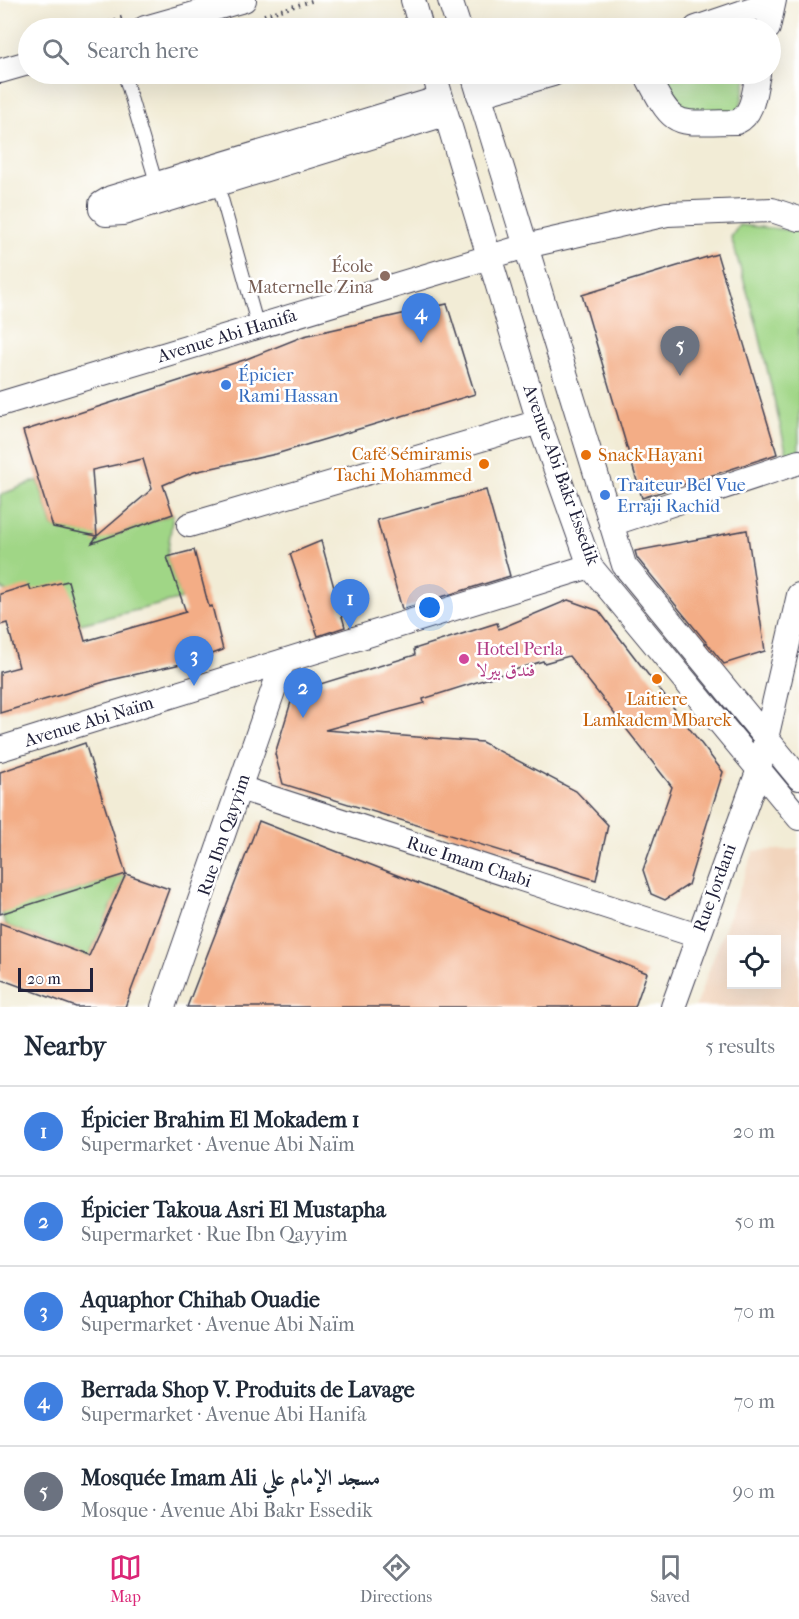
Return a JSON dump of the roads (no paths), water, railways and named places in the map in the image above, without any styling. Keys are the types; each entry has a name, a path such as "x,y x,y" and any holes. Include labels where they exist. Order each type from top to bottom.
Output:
{"street":[{"path":"413,0 418,18"},
{"path":"450,0 456,18"},
{"path":"725,18 774,1"},
{"path":"770,18 774,1"},
{"path":"199,18 253,8"},
{"path":"0,71 18,66"},
{"name":"Avenue Abi Bakr Essedik","path":"437,84 539,422 590,566 799,818"},
{"name":"Avenue Abi Bakr Essedik","path":"476,84 624,565 799,778"},
{"path":"651,84 666,111 674,119 683,122 737,122 744,119 749,111 756,84"},
{"path":"159,194 443,106"},
{"path":"526,246 668,214 772,210 799,219"},
{"name":"Avenue Abi Hanifa","path":"0,404 526,246"},
{"path":"189,525 539,422"},
{"path":"611,524 799,462"},
{"name":"Avenue Abi Naïm","path":"0,749 590,566"},
{"name":"Rue Jordani","path":"673,1007 759,769 799,595"},
{"name":"Rue Ibn Qayyim","path":"163,1007 283,662"},
{"name":"Rue Imam Chabi","path":"240,789 698,936"}],"lane":[{"path":"127,84 159,194"},
{"path":"216,176 258,327"}],"place":[{"name":"École Maternelle Zina","path":"385,276"},
{"name":"Berrada Shop V. Produits de Lavage","path":"421,343"},
{"name":"Mosquée Imam Ali مسجد الإمام علي","path":"680,376"},
{"name":"Épicier Rami Hassan","path":"226,385"},
{"name":"Snack Hayani","path":"586,455"},
{"name":"Café Sémiramis Tachi Mohammed","path":"484,464"},
{"name":"Traiteur Bel Vue Erraji Rachid","path":"605,495"},
{"name":"Épicier Brahim El Mokadem 1","path":"350,629"},
{"name":"Hotel Perla فندق بيرلا","path":"464,659"},
{"name":"Laitiere Lamkadem Mbarek","path":"657,679"},
{"name":"Aquaphor Chihab Ouadie","path":"194,686"},
{"name":"Épicier Takoua Asri El Mustapha","path":"303,718"}]}
